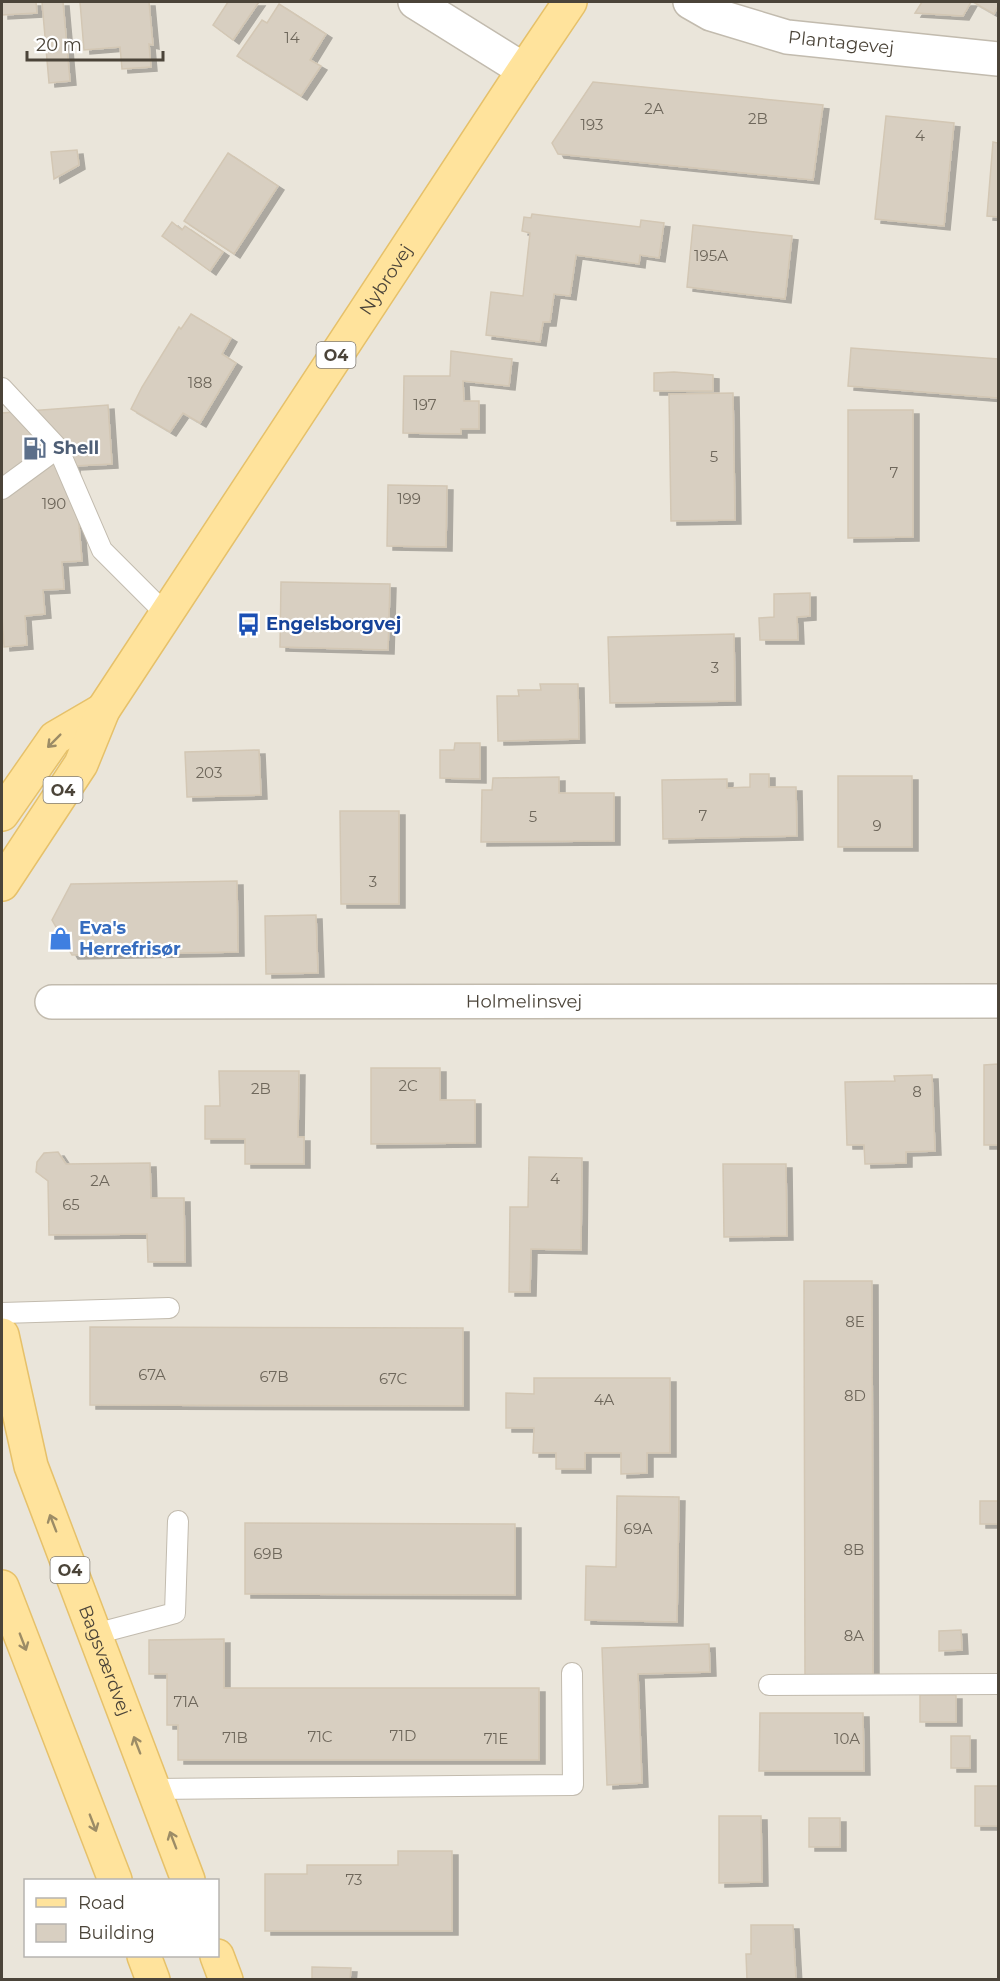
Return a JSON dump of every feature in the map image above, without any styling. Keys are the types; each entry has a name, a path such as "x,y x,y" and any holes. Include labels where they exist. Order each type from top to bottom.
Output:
{"main road":[{"name":"Nybrovej","path":"2,884 81,764 103,710 570,2"},
{"name":"Nybrovej","path":"2,813 55,738 103,710"},
{"name":"Bagsværdvej","path":"2,1335 31,1466 187,1879"},
{"path":"2,1587 114,1879"},
{"path":"144,1957 153,1980"},
{"path":"217,1957 226,1980"}],"street":[{"path":"415,2 524,70"},
{"name":"Plantagevej","path":"690,2 711,14 787,37 999,59"},
{"name":"Holmelinsvej","path":"52,1002 999,1001"}],"lane":[{"path":"2,388 58,448 102,550 166,614"},
{"path":"2,489 58,448"},
{"path":"2,1313 169,1308"},
{"path":"95,1634 176,1613 178,1521"},
{"path":"153,1789 573,1785 572,1673"},
{"path":"769,1685 999,1684"}],"shaded area":[{"path":"2,2 998,2 998,1979 2,1980"}],"building":[{"path":"2,2 36,2 37,13 2,15"},
{"path":"42,2 63,2 70,81 49,83"},
{"path":"80,2 149,2 153,45 149,44 151,67 122,69 120,47 84,50"},
{"path":"228,2 259,2 233,40 213,25"},
{"path":"922,2 971,2 963,16 915,13"},
{"path":"973,2 998,2 998,6 994,14"},
{"path":"279,4 326,34 310,60 321,66 301,96 237,56 262,20 267,23"},
{"path":"593,82 823,105 813,180 558,154 552,143"},
{"path":"886,116 954,123 944,226 875,219"},
{"path":"993,142 998,143 998,217 987,216"},
{"path":"77,150 79,165 54,179 51,152"},
{"path":"228,153 278,186 234,254 184,221"},
{"path":"532,214 640,227 641,220 664,223 659,258 640,255 639,264 576,255 570,296 554,294 550,322 543,322 540,342 486,335 491,292 523,296 530,233 522,231 524,217 531,218"},
{"path":"172,222 182,230 185,226 223,252 210,271 162,236"},
{"path":"693,225 792,236 785,299 687,287"},
{"path":"191,314 231,338 222,354 236,363 200,423 183,413 170,432 131,409 179,327 181,329"},
{"path":"851,348 998,359 998,398 848,386"},
{"path":"451,351 512,359 509,386 463,381 464,401 479,401 479,429 461,429 461,434 403,433 404,376 450,376"},
{"path":"654,373 713,375 713,391 654,391"},
{"path":"733,393 735,520 671,521 669,394"},
{"path":"108,405 112,464 74,466 82,561 62,562 64,589 43,590 45,614 25,616 27,645 4,647 2,413"},
{"path":"848,410 913,410 913,537 848,538"},
{"path":"388,485 447,486 446,547 387,546"},
{"path":"281,582 390,584 388,650 280,647"},
{"path":"810,593 810,616 797,617 798,640 760,640 759,618 774,617 774,594"},
{"path":"734,634 735,701 610,703 608,637"},
{"path":"540,684 578,684 579,739 498,741 497,696 519,696 518,690 541,690"},
{"path":"455,743 480,743 480,779 440,778 440,750 454,750"},
{"path":"259,750 261,795 187,797 185,752"},
{"path":"750,774 769,774 769,787 796,787 797,836 663,839 662,780 727,779 727,788 750,787"},
{"path":"838,776 912,776 912,847 838,847"},
{"path":"559,777 559,793 614,793 614,841 481,842 482,790 492,790 493,778"},
{"path":"340,811 399,811 399,904 341,904"},
{"path":"237,881 238,952 72,955 52,920 71,884"},
{"path":"316,915 318,973 266,974 265,916"},
{"path":"998,1064 998,1145 984,1145 984,1065"},
{"path":"371,1068 440,1068 440,1100 475,1100 475,1143 371,1144"},
{"path":"219,1071 299,1071 298,1137 304,1137 304,1164 245,1164 245,1139 205,1139 205,1106 220,1106"},
{"path":"932,1075 935,1151 906,1152 906,1163 865,1164 864,1145 847,1145 845,1082 895,1081 894,1076"},
{"path":"58,1152 66,1164 150,1163 151,1198 184,1198 185,1262 148,1262 147,1234 49,1235 48,1181 36,1172 37,1162 44,1153"},
{"path":"529,1157 582,1158 581,1250 531,1249 530,1292 509,1292 510,1207 528,1207"},
{"path":"723,1164 786,1164 787,1236 724,1237"},
{"path":"804,1281 872,1281 873,1680 805,1681"},
{"path":"90,1327 463,1328 463,1406 90,1405"},
{"path":"534,1378 670,1378 670,1453 647,1453 647,1473 621,1474 621,1453 585,1453 585,1469 556,1469 556,1453 533,1453 534,1428 506,1428 506,1393 534,1394"},
{"path":"617,1496 679,1497 677,1622 585,1620 586,1566 616,1567"},
{"path":"980,1501 998,1501 998,1524 980,1524"},
{"path":"245,1523 515,1524 515,1595 245,1594"},
{"path":"961,1630 962,1650 939,1651 939,1631"},
{"path":"224,1639 224,1688 539,1688 539,1760 178,1760 178,1725 167,1725 167,1674 149,1674 149,1640"},
{"path":"709,1644 710,1672 638,1674 642,1783 607,1785 602,1648"},
{"path":"920,1695 956,1695 956,1722 920,1722"},
{"path":"760,1713 863,1713 864,1771 759,1771"},
{"path":"951,1736 970,1736 970,1768 951,1768"},
{"path":"975,1786 998,1786 998,1826 975,1826"},
{"path":"719,1816 761,1816 762,1882 719,1883"},
{"path":"809,1818 840,1818 840,1847 809,1847"},
{"path":"398,1851 452,1851 452,1931 265,1931 265,1874 307,1874 307,1865 398,1865"},
{"path":"751,1925 793,1925 796,1980 747,1980 746,1954 751,1954"},
{"path":"312,1967 351,1968 350,1980 312,1980"}],"place":[{"name":"Shell","path":"35,448"},
{"name":"Engelsborgvej","path":"248,624"},
{"name":"Eva's Herrefrisør","path":"61,938"}]}
